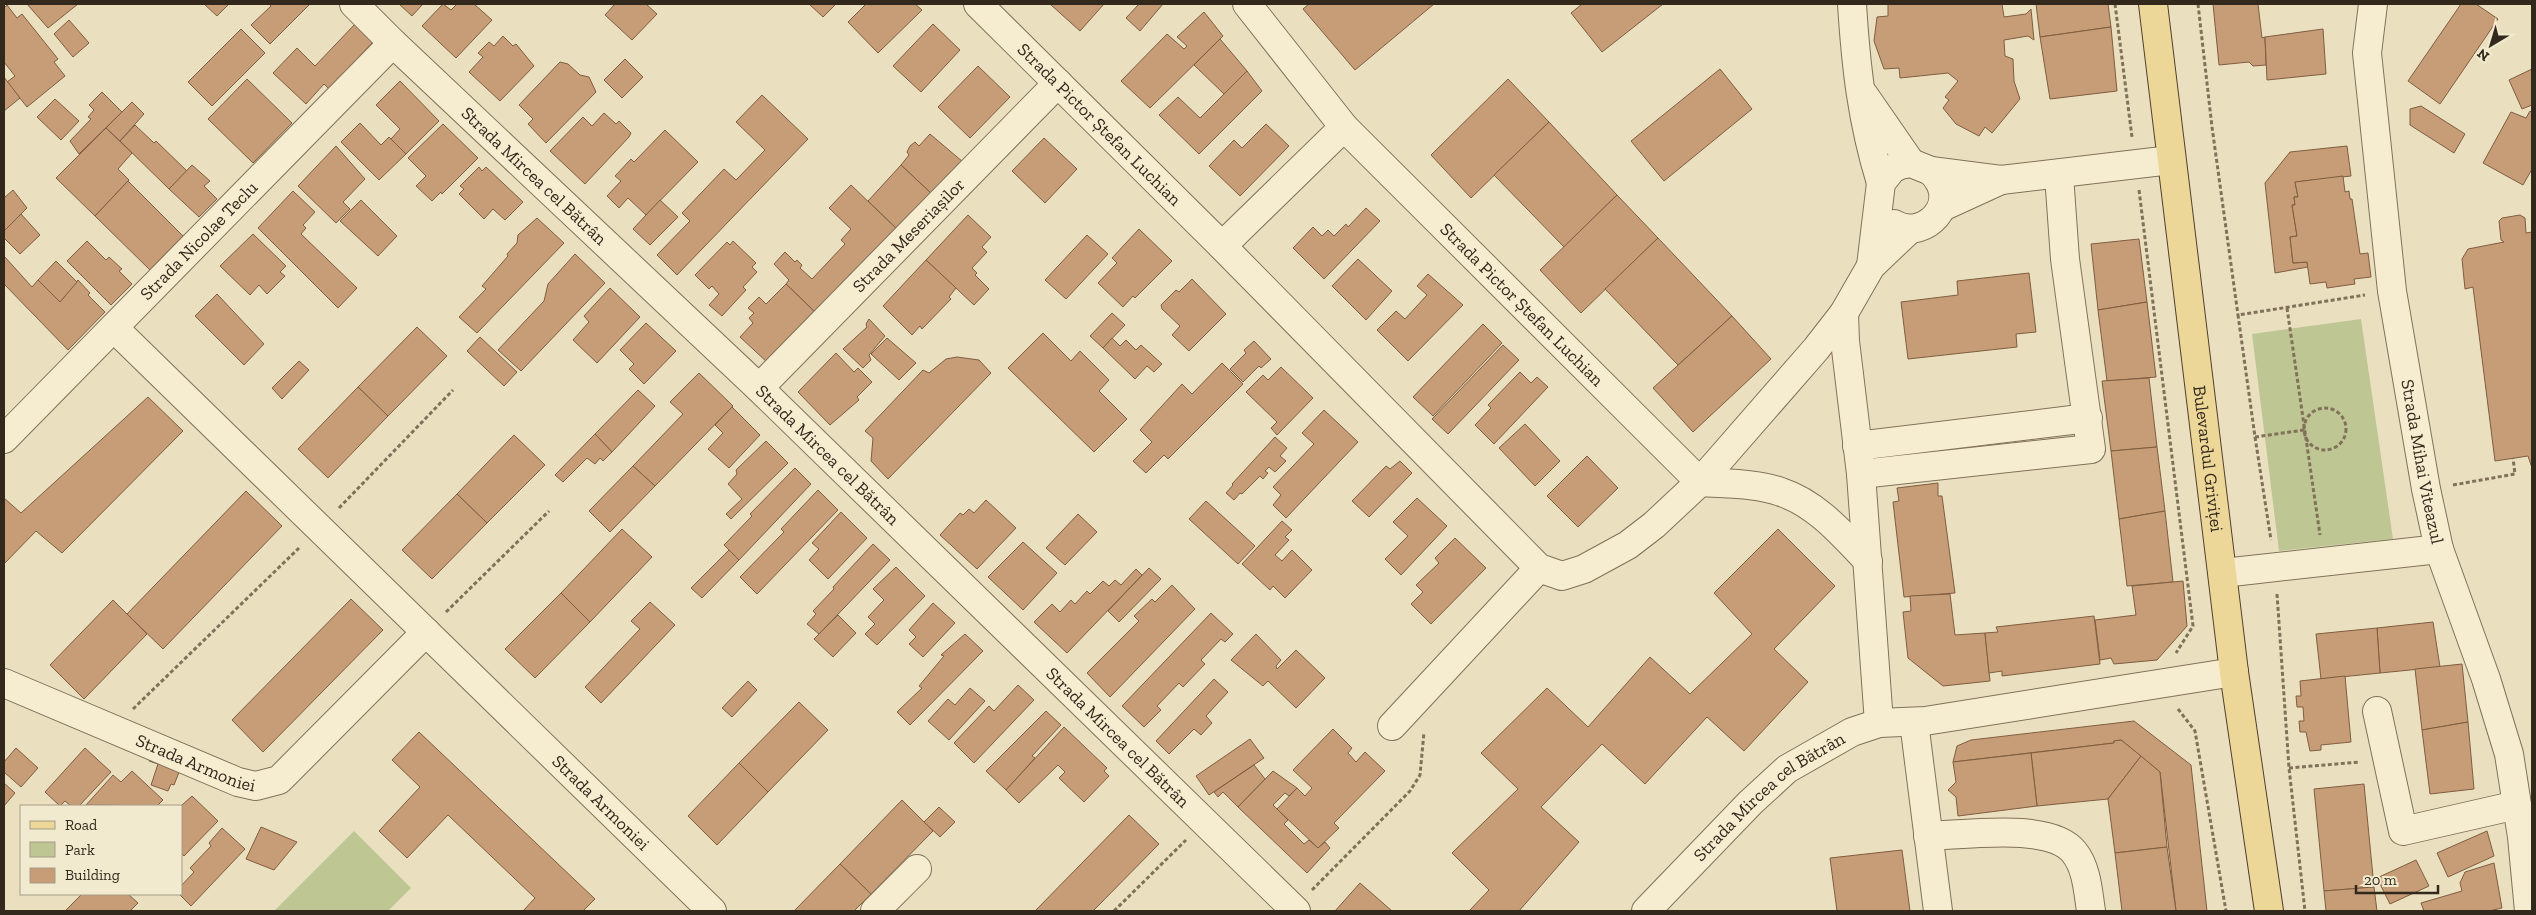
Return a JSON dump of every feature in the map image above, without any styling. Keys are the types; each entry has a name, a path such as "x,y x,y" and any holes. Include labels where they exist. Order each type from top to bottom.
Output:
{"main road":[{"name":"Bulevardul Griviței","path":"2153,4 2234,672 2269,911"}],"street":[{"name":"Strada Mircea cel Bătrân","path":"354,4 759,388 1294,910"},
{"name":"Strada Pictor Ștefan Luchian","path":"978,4 1222,246 1539,568 1562,576 1584,570 1628,545 1654,525 1700,482 1816,349 1844,313 1871,266"},
{"name":"Strada Pictor Ștefan Luchian","path":"1247,4 1344,127 1700,482"},
{"path":"1852,4 1858,86 1879,192 1887,220 1897,226 1910,229"},
{"name":"Strada Mihai Viteazul","path":"2373,4 2367,53 2392,291 2426,489 2439,549 2489,688 2509,754 2529,911"},
{"name":"Strada Nicolae Teclu","path":"4,439 393,43"},
{"name":"Strada Meseriașilor","path":"759,388 1058,83"},
{"path":"1858,86 1921,167 1940,183 1943,196 1942,208 1936,217 1928,224 1910,229 1871,266"},
{"path":"1222,246 1344,127"},
{"path":"1871,266 1879,192 1892,169 1921,167 2001,180 2136,166 2171,160"},
{"path":"1861,474 2091,449 2065,259 2060,174"},
{"path":"1942,208 2001,180"},
{"path":"1844,313 1845,341 1861,474 1879,723"},
{"name":"Strada Armoniei","path":"114,328 712,911"},
{"path":"1857,446 2088,418"},
{"path":"1700,482 1748,486 1781,492 1807,505 1831,522 1868,561"},
{"path":"2223,573 2439,549"},
{"path":"1392,726 1539,568"},
{"name":"Strada Armoniei","path":"4,683 238,782 256,786 279,780 426,632"},
{"name":"Strada Mircea cel Bătrân","path":"1646,911 1750,803 1787,769 1852,732 1879,723 1914,722 2234,672"},
{"path":"2378,711 2403,831 2517,805"},
{"path":"1914,722 1938,911"},
{"path":"1928,836 2032,832 2055,838 2074,852 2087,880 2091,911"},
{"path":"875,911 917,869"}],"path":[{"path":"2115,4 2193,626 2173,657 2178,710 2195,731 2226,911"},
{"path":"2198,4 2212,128 2275,568 2289,768 2306,911"},
{"path":"2238,316 2392,291"},
{"path":"2287,308 2324,563"},
{"path":"113,729 319,528 453,390"},
{"path":"2320,407 2328,407 2341,414 2347,428 2343,441 2332,449 2326,450 2319,449 2308,442 2304,430 2308,415 2320,407"},
{"path":"2256,437 2304,430"},
{"path":"2463,483 2515,474 2513,458"},
{"path":"426,632 548,511"},
{"path":"1294,910 1410,790 1420,775 1423,759 1426,689"},
{"path":"2289,768 2388,759"},
{"path":"1114,911 1204,822"}],"green space":[{"path":"2361,319 2393,539 2279,551 2252,334"},
{"path":"354,831 411,888 388,911 274,911"}],"building":[{"path":"27,4 78,4 48,28"},
{"path":"204,4 229,4 217,16"},
{"path":"269,4 310,4 270,44 251,25 271,6"},
{"path":"399,4 423,4 412,16"},
{"path":"443,4 451,10 457,4 474,4 492,20 456,58 422,26"},
{"path":"615,4 646,4 657,14 632,40 605,15"},
{"path":"809,4 836,4 823,17"},
{"path":"866,4 915,4 922,10 878,53 848,22"},
{"path":"1050,4 1104,4 1080,31"},
{"path":"1139,4 1163,4 1140,31 1126,18"},
{"path":"1309,4 1434,4 1355,70 1303,9"},
{"path":"1582,4 1663,4 1602,52 1571,13"},
{"path":"1888,4 2002,4 2004,17 2026,14 2031,9 2034,40 2028,36 2004,40 2005,56 2013,59 2014,81 2020,99 1992,133 1985,127 1979,136 1956,124 1943,108 1949,100 1945,97 1958,81 1948,73 1900,78 1899,68 1884,69 1874,41 1877,17 1888,16"},
{"path":"2036,4 2108,4 2111,27 2040,37"},
{"path":"2213,4 2258,4 2262,38 2265,37 2266,65 2253,66 2249,62 2219,65"},
{"path":"2461,4 2476,4 2498,19 2440,104 2408,81"},
{"path":"7,5 17,18 22,14 58,59 54,62 65,76 27,107 7,82 15,76 4,62 4,8"},
{"path":"1204,12 1223,36 1150,108 1121,81 1167,34 1184,49 1187,46 1177,37"},
{"path":"69,20 89,43 73,57 54,34"},
{"path":"356,23 374,41 329,89 324,84 306,104 273,73 297,48 315,66"},
{"path":"933,24 960,50 921,92 893,66"},
{"path":"2111,27 2117,91 2050,99 2040,37"},
{"path":"241,29 265,53 212,106 188,82"},
{"path":"2323,29 2326,74 2267,80 2265,37"},
{"path":"503,36 513,46 516,44 534,66 500,101 469,72 483,57 478,53 489,42 494,46"},
{"path":"1220,39 1247,71 1224,94 1194,65"},
{"path":"625,59 643,77 622,98 604,80"},
{"path":"560,62 568,64 580,75 589,77 596,92 546,143 528,124 533,119 519,105"},
{"path":"978,66 1010,97 970,138 938,107"},
{"path":"1720,69 1752,109 1664,181 1631,141"},
{"path":"2532,69 2532,105 2522,109 2509,80"},
{"path":"1247,71 1262,91 1199,154 1159,115 1178,97 1200,118"},
{"path":"4,77 20,98 4,111"},
{"path":"247,79 292,123 253,163 208,119"},
{"path":"1508,79 1549,122 1471,198 1431,155"},
{"path":"400,81 439,121 406,154 391,139 400,129 376,105"},
{"path":"102,92 122,112 79,154 70,141 91,119 88,117 94,110 89,105"},
{"path":"762,95 808,139 677,275 657,255 690,221 682,213 724,169 736,180 765,150 736,122"},
{"path":"55,99 79,121 61,140 37,117"},
{"path":"132,102 144,114 120,141 106,128"},
{"path":"2421,106 2465,134 2454,153 2410,125 2410,109"},
{"path":"2530,111 2532,113 2532,169 2523,185 2483,163 2511,112 2526,118"},
{"path":"604,113 616,124 619,121 631,133 585,184 550,151 583,117 592,126"},
{"path":"1549,122 1617,195 1564,247 1494,175"},
{"path":"360,123 381,145 389,137 406,154 379,180 341,142"},
{"path":"443,124 478,158 442,194 441,192 432,201 416,186 426,176 408,158"},
{"path":"1266,124 1289,146 1240,196 1209,166 1234,140 1242,148"},
{"path":"135,125 154,143 156,141 187,171 169,189 120,141"},
{"path":"106,128 132,153 118,169 129,180 95,216 56,178"},
{"path":"665,130 698,162 646,215 628,198 619,208 607,196 621,181 615,176 631,159 634,162"},
{"path":"930,134 963,162 934,196 901,165 909,155 907,152 910,146 915,142 919,146"},
{"path":"1044,138 1077,169 1045,203 1012,171"},
{"path":"336,146 365,179 343,202 350,209 336,223 298,186"},
{"path":"2347,146 2351,176 2295,182 2298,197 2294,197 2295,205 2292,205 2297,236 2290,237 2293,263 2307,262 2308,267 2275,273 2265,183 2290,152"},
{"path":"192,165 210,181 204,186 217,199 199,217 169,189"},
{"path":"901,165 934,196 900,232 868,201"},
{"path":"479,167 482,171 486,167 523,202 505,220 493,209 484,219 459,194 464,189 460,186"},
{"path":"2343,176 2345,192 2349,191 2350,199 2352,199 2360,254 2368,253 2371,277 2354,279 2355,284 2327,288 2326,282 2310,284 2307,262 2293,263 2290,237 2297,236 2292,205 2295,205 2294,197 2298,197 2295,182"},
{"path":"128,181 183,236 150,270 95,216"},
{"path":"851,185 899,231 818,315 786,284 789,280 774,264 785,252 795,262 797,260 802,265 800,268 812,279 845,244 841,240 851,229 829,208"},
{"path":"13,190 27,208 4,231 4,198"},
{"path":"293,191 315,212 303,225 306,228 301,234 357,288 338,308 258,228"},
{"path":"1617,195 1658,238 1581,313 1540,270"},
{"path":"361,200 397,236 378,256 340,221"},
{"path":"660,200 678,217 650,245 633,229"},
{"path":"1366,208 1380,221 1324,279 1293,248 1313,227 1322,236 1328,230 1334,236 1346,224 1348,227"},
{"path":"21,214 40,235 20,254 4,238 4,231"},
{"path":"968,215 991,237 982,247 987,252 972,268 977,273 975,275 989,289 974,305 926,260"},
{"path":"2520,215 2525,218 2526,233 2532,232 2532,468 2528,456 2495,461 2473,287 2465,289 2462,259 2468,249 2504,242 2501,240 2499,221 2502,218"},
{"path":"537,218 564,243 477,333 459,317 486,289 482,286 508,256 507,254 517,243 518,235"},
{"path":"1139,229 1172,261 1135,298 1133,296 1123,307 1098,283 1117,263 1112,258"},
{"path":"253,234 286,266 280,272 285,276 267,294 259,285 250,295 220,266"},
{"path":"1087,235 1108,254 1066,299 1045,280"},
{"path":"1658,238 1732,316 1678,365 1605,289"},
{"path":"2139,239 2147,302 2098,310 2091,244"},
{"path":"87,241 106,260 109,257 122,269 119,271 132,284 111,305 67,261"},
{"path":"733,241 756,263 752,267 757,272 743,287 746,290 722,316 709,305 719,294 712,286 709,289 695,275 727,242 730,245"},
{"path":"575,254 605,283 521,371 498,350 544,301 548,284"},
{"path":"4,256 32,287 38,280 60,302 78,280 90,293 88,295 105,312 68,350 4,284"},
{"path":"1358,259 1392,291 1366,320 1332,286"},
{"path":"926,260 956,288 949,297 951,299 922,329 920,326 912,335 883,306"},
{"path":"56,261 77,282 60,302 38,280"},
{"path":"2029,273 2036,332 2016,334 2017,347 1908,359 1901,302 1958,295 1957,281"},
{"path":"1428,274 1463,305 1408,361 1377,330 1396,311 1405,319 1427,295 1417,286"},
{"path":"1192,279 1226,314 1189,351 1172,335 1180,326 1162,309 1161,305 1176,290 1179,292"},
{"path":"786,284 818,315 769,364 740,337 753,323 749,318 754,313 748,308 759,297 766,304"},
{"path":"610,288 640,317 597,363 573,340 589,322 584,316"},
{"path":"217,294 264,344 244,365 195,316"},
{"path":"2147,302 2156,377 2107,381 2098,310"},
{"path":"1112,313 1125,325 1103,348 1090,336"},
{"path":"1732,316 1771,359 1693,432 1653,388"},
{"path":"869,319 885,336 869,355 871,360 863,368 843,349 867,327 866,324"},
{"path":"646,323 676,351 644,384 629,369 634,364 620,350"},
{"path":"1483,324 1502,343 1433,416 1413,397"},
{"path":"417,327 447,356 388,416 358,387"},
{"path":"1043,333 1071,361 1080,351 1109,380 1099,391 1127,419 1094,452 1008,368"},
{"path":"480,337 517,372 504,386 467,351"},
{"path":"887,338 916,363 899,380 871,354"},
{"path":"1112,338 1120,346 1126,340 1136,350 1141,345 1162,364 1154,372 1147,366 1135,379 1103,348"},
{"path":"1254,341 1271,359 1261,368 1259,366 1243,382 1230,369 1246,353 1244,350"},
{"path":"1503,345 1519,360 1448,434 1432,419"},
{"path":"836,353 854,372 858,368 872,382 857,397 859,400 830,425 798,392"},
{"path":"957,357 979,360 991,373 888,479 871,461 873,438 865,431 923,370 929,373 946,359"},
{"path":"299,361 309,370 282,399 272,388"},
{"path":"1222,363 1243,384 1168,459 1164,455 1146,473 1133,461 1152,442 1140,430 1182,384 1192,394"},
{"path":"1281,367 1313,398 1277,435 1271,428 1277,422 1246,392 1263,375 1268,380"},
{"path":"1520,372 1531,383 1537,377 1548,387 1494,444 1475,425 1491,408 1488,405"},
{"path":"699,373 733,406 655,486 633,466 683,414 670,402"},
{"path":"2149,378 2157,447 2111,451 2102,381"},
{"path":"358,387 388,416 328,478 298,449"},
{"path":"638,390 655,406 612,452 595,434"},
{"path":"148,397 183,431 62,553 36,531 4,564 4,498 21,513"},
{"path":"732,407 760,435 729,468 708,449 723,433 715,425"},
{"path":"1324,410 1358,442 1286,518 1273,505 1281,495 1273,487 1314,444 1302,433"},
{"path":"1525,424 1560,461 1535,486 1499,448"},
{"path":"595,434 612,452 603,461 600,458 595,464 587,458 563,482 555,475"},
{"path":"514,435 545,465 487,523 457,494"},
{"path":"1275,437 1287,448 1280,456 1286,461 1275,472 1269,467 1265,471 1268,473 1263,479 1260,476 1234,500 1226,493"},
{"path":"766,441 788,463 731,519 726,514 742,499 728,484 737,474 736,470"},
{"path":"2157,447 2165,511 2119,519 2111,451"},
{"path":"1587,456 1618,488 1578,527 1547,496"},
{"path":"1400,461 1412,473 1369,517 1352,501 1386,466 1390,469"},
{"path":"633,466 655,486 610,532 589,511"},
{"path":"795,468 811,484 739,560 724,545 752,516 750,514"},
{"path":"1938,483 1938,496 1942,496 1955,593 1904,597 1893,502 1899,501 1897,488"},
{"path":"818,490 838,510 757,594 740,577 784,532 781,529"},
{"path":"246,491 282,526 163,649 127,614"},
{"path":"457,494 487,523 432,579 402,550"},
{"path":"1417,498 1447,526 1401,575 1385,559 1408,536 1393,522"},
{"path":"986,500 1016,528 977,569 940,535 960,513 963,515 969,509 974,513"},
{"path":"1206,501 1255,546 1238,564 1189,519"},
{"path":"2165,511 2173,582 2127,586 2119,519"},
{"path":"841,512 867,538 828,579 809,560 819,549 812,543"},
{"path":"1078,514 1097,532 1065,565 1046,548"},
{"path":"1282,521 1292,530 1285,537 1289,540 1275,555 1282,561 1292,550 1312,570 1285,598 1273,586 1270,590 1242,564"},
{"path":"622,529 652,557 590,622 561,593"},
{"path":"1778,529 1835,586 1774,649 1808,682 1744,751 1707,717 1645,784 1602,744 1541,807 1579,842 1519,911 1469,911 1489,890 1452,853 1518,789 1481,753 1547,688 1588,727 1650,657 1690,694 1752,634 1714,593"},
{"path":"1455,538 1486,568 1431,624 1411,604 1423,592 1416,585 1439,563 1435,558"},
{"path":"1023,542 1057,573 1023,610 988,577"},
{"path":"873,544 890,560 819,634 807,624 816,614 813,611"},
{"path":"729,550 739,560 702,598 691,588"},
{"path":"896,567 925,596 877,645 865,634 875,624 868,617 884,600 873,589"},
{"path":"1149,568 1161,579 1119,622 1108,611"},
{"path":"1136,569 1142,575 1067,653 1034,622 1052,604 1060,612 1071,600 1075,604 1087,591 1090,594 1103,581 1109,586 1115,580 1121,585"},
{"path":"2183,581 2187,626 2157,660 2114,664 2111,658 2100,660 2095,620 2136,615 2132,586"},
{"path":"1172,585 1195,609 1110,697 1087,673 1139,621 1134,616 1152,599 1155,602"},
{"path":"561,593 590,622 535,678 505,649"},
{"path":"1950,594 1955,635 1985,633 1990,681 1943,686 1908,658 1903,612 1911,611 1910,596"},
{"path":"351,599 383,630 263,752 232,720"},
{"path":"113,600 147,634 84,699 50,665"},
{"path":"650,602 675,625 601,703 585,687 640,629 631,621"},
{"path":"933,603 955,623 923,657 909,644 916,637 909,630"},
{"path":"1211,613 1233,634 1225,642 1221,639 1201,660 1205,664 1183,687 1179,683 1157,706 1161,710 1144,727 1122,706"},
{"path":"838,615 856,633 833,657 814,639"},
{"path":"2094,616 2100,664 2002,676 2002,671 1989,673 1985,633 1998,632 1996,627"},
{"path":"2433,622 2440,667 2380,673 2377,628"},
{"path":"2377,628 2380,673 2321,679 2316,634"},
{"path":"965,634 983,651 910,725 897,712 922,688 919,686 944,656 941,655"},
{"path":"1256,634 1281,660 1276,666 1277,669 1296,650 1325,678 1296,708 1268,681 1263,686 1231,660"},
{"path":"2462,664 2468,722 2422,730 2415,669"},
{"path":"2345,676 2351,742 2321,745 2321,750 2310,751 2306,732 2300,732 2299,721 2304,721 2303,707 2297,707 2296,696 2301,696 2300,681"},
{"path":"1214,679 1228,692 1206,716 1212,723 1201,735 1194,729 1169,754 1156,741"},
{"path":"748,681 757,690 732,717 722,708"},
{"path":"1018,685 1034,700 974,763 954,743 989,706 994,711"},
{"path":"970,688 985,701 949,740 928,721 948,699 955,705"},
{"path":"799,702 828,730 768,792 739,763"},
{"path":"1046,711 1061,725 1032,756 1035,758 1006,790 986,771"},
{"path":"2134,721 2191,765 2207,911 2176,911 2160,772 2121,740 2114,741 2114,743 1953,762 1957,746 1971,740"},
{"path":"2468,722 2474,789 2430,794 2422,730"},
{"path":"1064,727 1107,768 1104,771 1109,776 1084,802 1059,778 1065,772 1058,765 1019,803 1006,790"},
{"path":"1333,729 1352,748 1348,753 1356,762 1365,752 1385,771 1334,823 1339,828 1318,848 1277,809 1297,788 1305,796 1312,788 1293,770"},
{"path":"419,732 595,899 583,911 523,911 535,898 448,815 407,858 379,831 420,787 392,760"},
{"path":"1250,739 1264,758 1209,795 1196,776"},
{"path":"2121,740 2141,756 2108,799 2037,806 2031,753 2114,743 2114,741"},
{"path":"16,748 38,768 21,787 4,772 4,762"},
{"path":"85,748 111,772 80,805 70,805 65,801 59,805 45,792"},
{"path":"153,751 183,762 174,785 171,784 168,791 151,785 158,764 149,761"},
{"path":"2031,753 2037,806 1958,816 1956,797 1948,790 1956,782 1953,762"},
{"path":"2141,756 2160,772 2167,847 2115,853 2108,799"},
{"path":"739,763 768,792 717,845 688,816"},
{"path":"1254,765 1265,779 1238,807 1223,792 1218,797 1214,792"},
{"path":"132,771 163,800 158,805 86,805 113,775 121,782"},
{"path":"1273,771 1297,788 1289,796 1285,793 1273,805 1288,820 1284,824 1304,844 1309,840 1318,848 1325,842 1330,848 1307,873 1238,807"},
{"path":"4,783 15,793 4,806"},
{"path":"2364,784 2374,887 2324,891 2314,789"},
{"path":"192,796 218,821 184,856 182,854 182,805"},
{"path":"902,800 933,831 871,894 840,864"},
{"path":"939,807 955,822 940,837 924,822"},
{"path":"1129,815 1159,844 1093,911 1035,911"},
{"path":"261,827 297,842 274,870 246,859"},
{"path":"222,828 245,849 191,906 180,895 182,895 182,885 194,872 190,868 211,846 209,843"},
{"path":"2487,831 2494,856 2448,877 2437,853"},
{"path":"2167,847 2176,911 2122,911 2115,853"},
{"path":"1902,850 1910,911 1837,911 1830,858"},
{"path":"2416,860 2429,886 2390,904 2377,878"},
{"path":"2494,863 2502,908 2489,911 2424,911 2421,903 2462,891 2460,883 2465,872"},
{"path":"840,864 871,894 854,911 794,911"},
{"path":"1360,883 1392,911 1335,911"},
{"path":"2374,887 2377,911 2326,911 2324,891"},
{"path":"81,895 129,895 138,903 130,911 65,911"}]}
